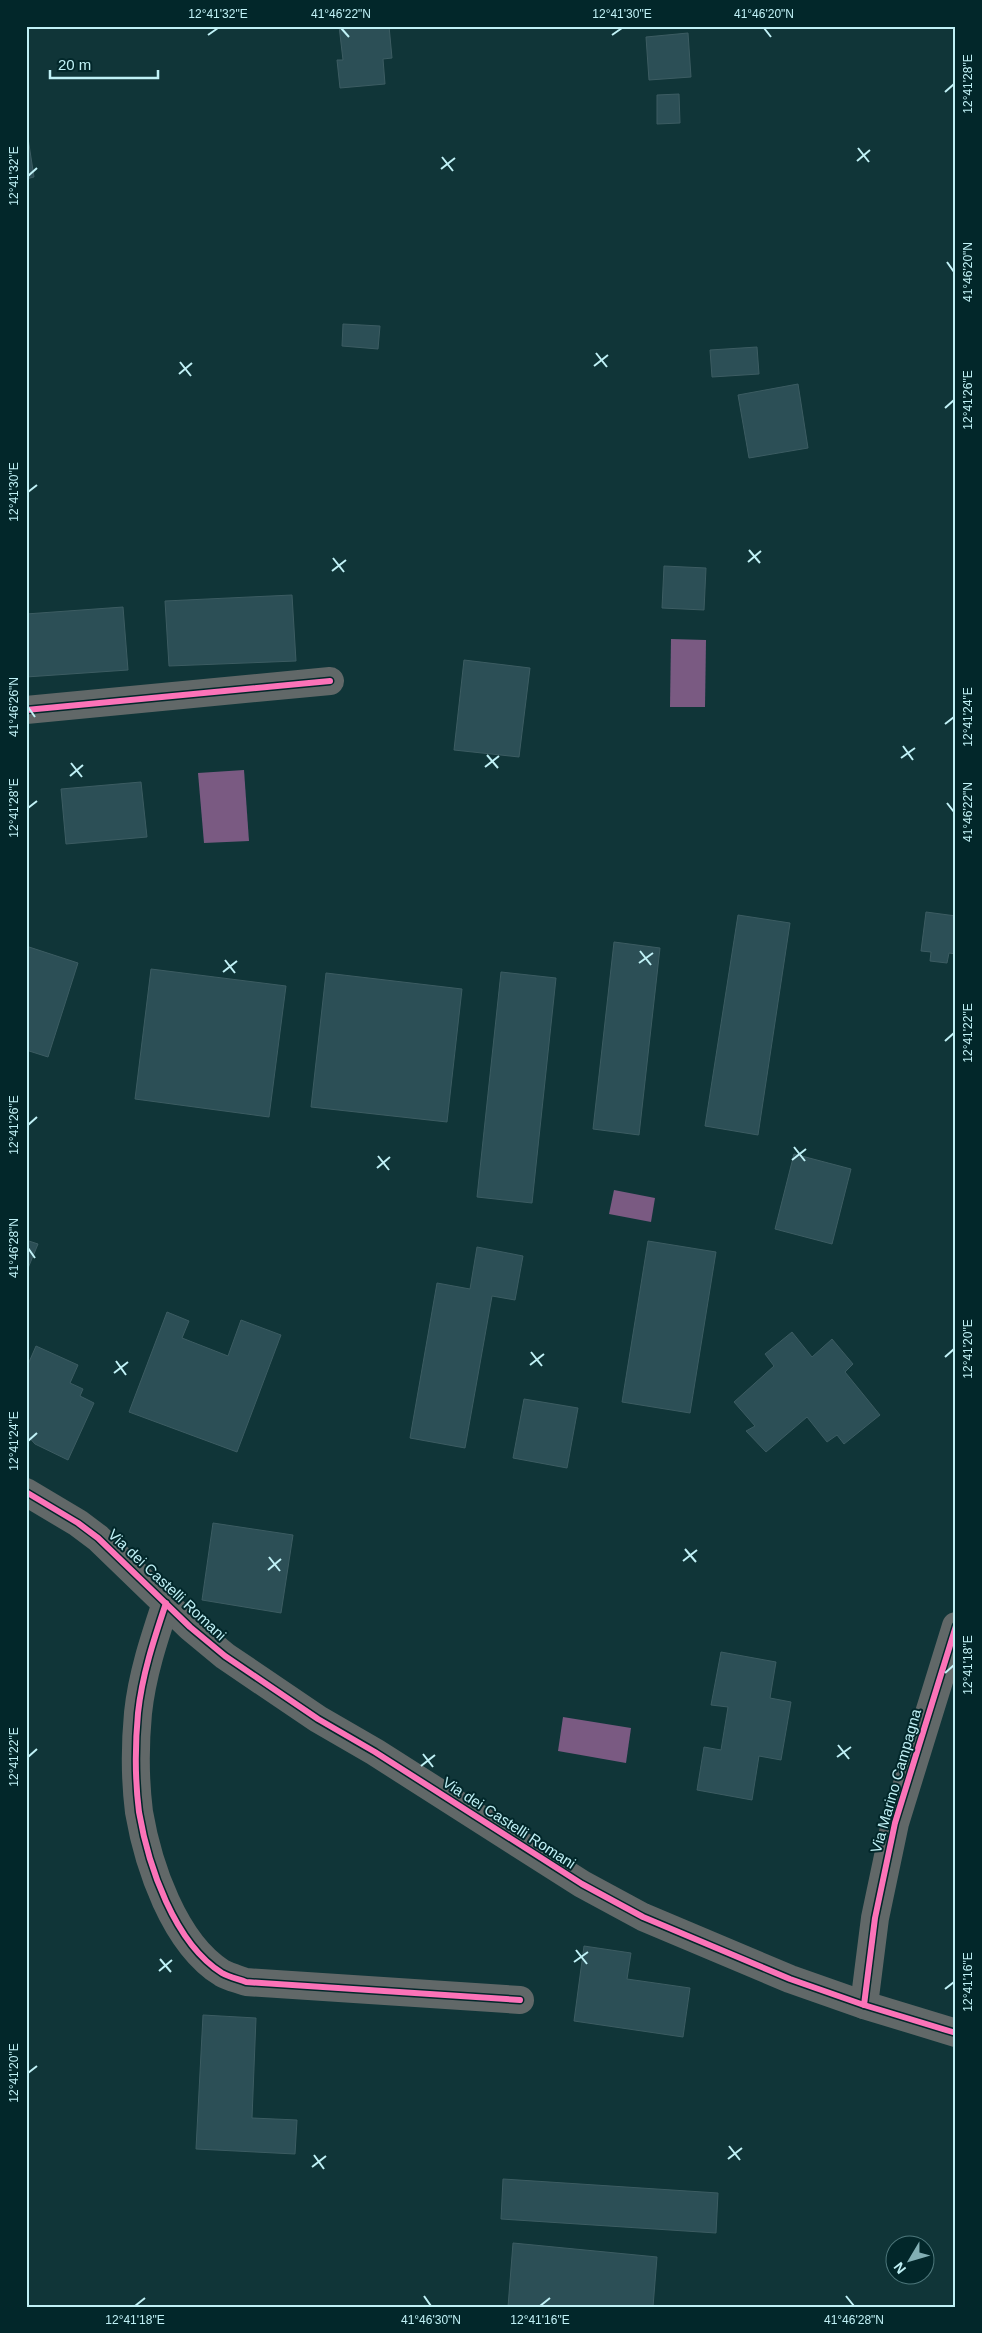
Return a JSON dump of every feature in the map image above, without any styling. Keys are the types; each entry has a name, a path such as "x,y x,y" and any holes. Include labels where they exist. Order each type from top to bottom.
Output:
{"street":[{"path":"26,710 330,681"},
{"name":"Via dei Castelli Romani","path":"26,1492 70,1518 98,1538 190,1627 225,1656 270,1687 582,1884 643,1917 741,1959 864,2004 956,2033"},
{"path":"166,1603 149,1656 138,1712 136,1739 139,1811 157,1876 169,1906 193,1948 223,1973 253,1983 520,2000"},
{"name":"Via Marino Campagna","path":"864,2004 875,1918 895,1823 956,1626"}],"shaded area":[{"path":"671,639 706,640 705,707 670,707"},
{"path":"244,770 249,841 204,843 198,773"},
{"path":"614,1190 655,1198 651,1222 609,1214"},
{"path":"563,1717 631,1728 626,1763 558,1751"}],"building":[{"path":"339,26 389,26 392,58 383,59 385,84 340,88 337,60 343,60"},
{"path":"688,33 691,77 649,80 646,37"},
{"path":"679,94 680,123 657,124 657,95"},
{"path":"26,125 34,177 26,179"},
{"path":"343,324 380,326 378,349 342,346"},
{"path":"757,347 759,374 712,377 710,350"},
{"path":"798,384 808,448 749,458 738,395"},
{"path":"664,566 706,568 704,610 662,608"},
{"path":"292,595 296,661 169,666 165,601"},
{"path":"123,607 128,670 26,677 26,614"},
{"path":"464,660 530,668 519,757 454,750"},
{"path":"141,782 147,837 66,844 61,789"},
{"path":"926,912 956,916 956,954 949,953 947,963 930,961 931,952 921,951"},
{"path":"738,915 790,923 758,1135 705,1126"},
{"path":"614,942 660,948 639,1135 593,1129"},
{"path":"26,946 78,963 48,1057 26,1050"},
{"path":"151,969 286,986 269,1117 135,1099"},
{"path":"501,972 556,978 532,1203 477,1197"},
{"path":"326,973 462,989 447,1122 311,1107"},
{"path":"794,1154 851,1169 832,1244 775,1229"},
{"path":"26,1240 38,1244 26,1273"},
{"path":"648,1241 716,1252 690,1413 622,1402"},
{"path":"477,1247 523,1256 515,1300 492,1296 465,1448 410,1438 437,1283 470,1289"},
{"path":"167,1312 189,1321 182,1338 228,1356 241,1320 281,1335 237,1452 129,1412"},
{"path":"792,1332 812,1357 832,1339 853,1364 845,1372 880,1415 844,1444 837,1435 827,1442 807,1417 766,1452 746,1431 755,1426 734,1402 774,1366 765,1354"},
{"path":"36,1346 78,1365 70,1383 83,1389 80,1396 94,1403 68,1460 35,1444 26,1434 26,1369"},
{"path":"524,1399 578,1408 567,1468 513,1458"},
{"path":"213,1523 293,1535 281,1613 202,1600"},
{"path":"721,1652 776,1662 770,1698 791,1702 781,1760 759,1756 752,1800 697,1790 704,1747 721,1750 728,1707 711,1705"},
{"path":"584,1946 631,1953 627,1979 690,1988 683,2037 574,2021"},
{"path":"203,2015 256,2018 252,2118 297,2120 295,2154 196,2149"},
{"path":"503,2179 718,2193 716,2233 501,2219"},
{"path":"513,2243 657,2257 653,2307 508,2307"}],"cycle path":[{"path":"26,710 330,681"},
{"path":"26,1492 78,1523 98,1538 190,1627 225,1656 318,1719 375,1752 582,1884 643,1917 790,1979 864,2005 956,2033"},
{"path":"166,1603 145,1671 138,1713 136,1762 139,1812 149,1855 166,1901 190,1943 205,1960 222,1973 246,1982 520,2000"},
{"path":"864,2005 875,1918 895,1823 956,1626"}]}
